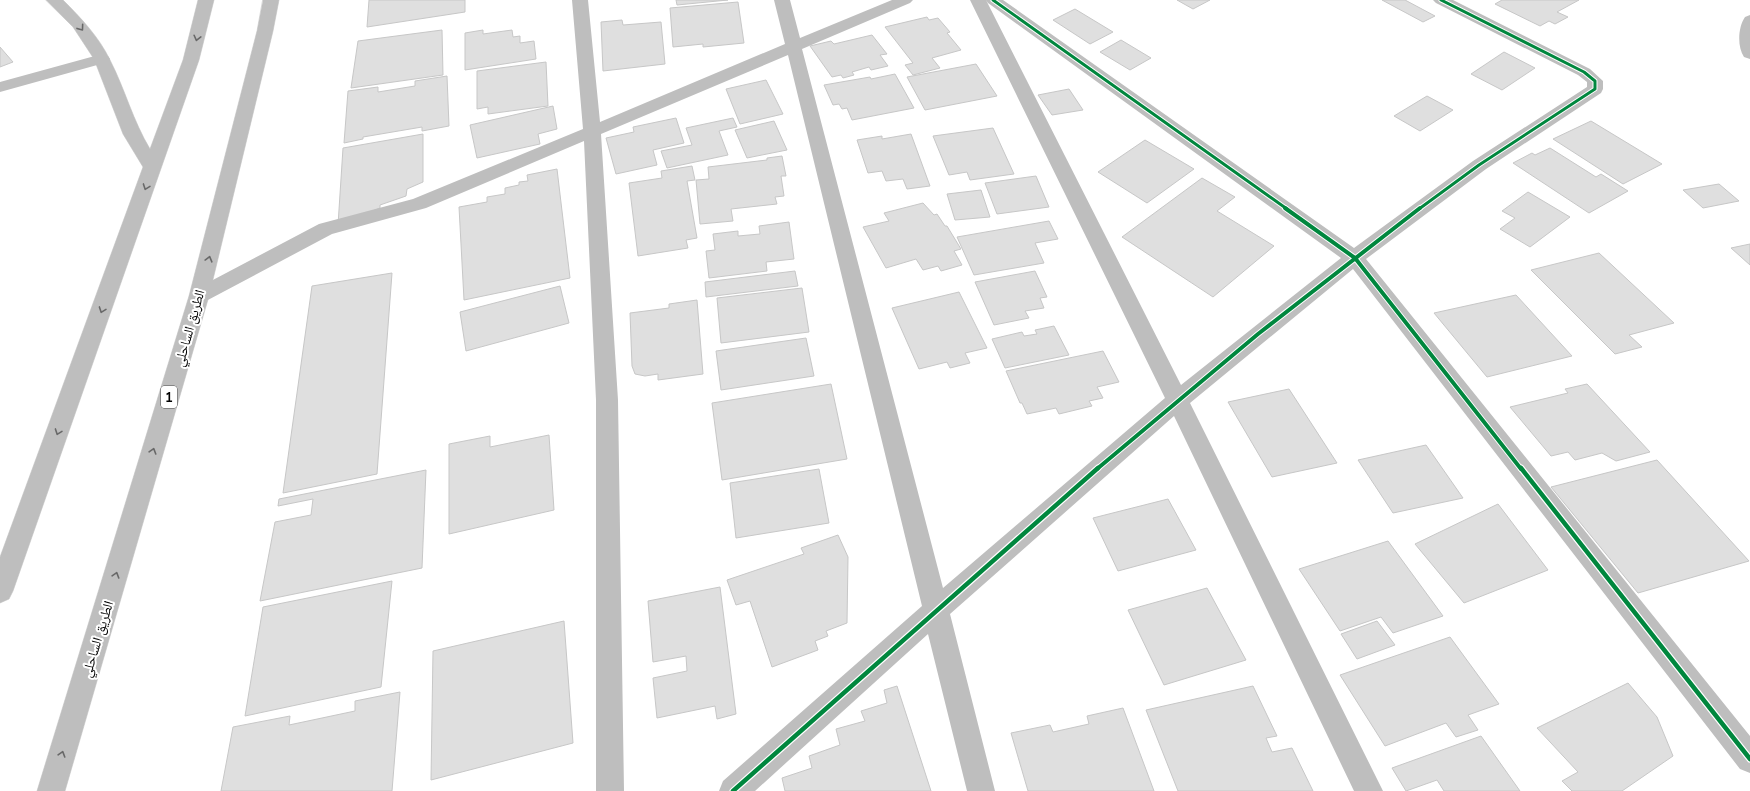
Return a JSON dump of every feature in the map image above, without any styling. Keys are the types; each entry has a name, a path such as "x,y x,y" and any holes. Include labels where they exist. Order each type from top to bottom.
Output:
{"main road":[{"path":"54,0 79,24 102,59 132,134 153,168"},
{"path":"0,591 191,60 206,0"},
{"name":"الطريق الساحلي","path":"51,791 199,296 260,54 272,0"},
{"path":"580,0 592,131 607,400 610,791"},
{"path":"782,0 981,791"},
{"path":"199,296 326,229 419,204 905,0"},
{"path":"978,0 1369,791"},
{"path":"993,0 1355,258 1750,759"},
{"path":"733,791 936,610 1177,400 1355,258 1444,190 1595,90 1595,81 1584,72 1441,0"},
{"path":"1750,20 1748,33 1750,54"},
{"path":"0,88 102,59"}],"building":[{"path":"369,0 465,0 465,12 367,27"},
{"path":"676,0 728,0 677,5"},
{"path":"1177,0 1210,0 1193,9"},
{"path":"1382,0 1405,0 1435,16 1423,22"},
{"path":"1502,0 1579,0 1557,12 1568,17 1555,24 1549,21 1540,26 1495,4"},
{"path":"738,2 744,43 703,47 703,44 673,47 670,8"},
{"path":"1075,9 1113,32 1090,44 1053,20"},
{"path":"927,17 929,20 938,18 950,32 947,33 961,50 932,58 940,68 913,75 905,65 913,63 885,27"},
{"path":"622,20 623,25 661,22 665,64 603,71 601,22"},
{"path":"442,30 443,75 351,88 358,41"},
{"path":"483,30 483,34 512,30 513,37 520,36 520,43 534,41 536,59 465,70 465,33"},
{"path":"872,35 887,54 880,55 888,66 871,70 869,67 852,72 854,75 843,78 841,75 832,77 810,46 831,41 834,44"},
{"path":"1121,40 1151,58 1130,70 1100,52"},
{"path":"0,47 13,62 0,67"},
{"path":"1504,52 1535,68 1502,90 1471,74"},
{"path":"546,62 548,106 488,114 488,107 477,109 477,71"},
{"path":"976,64 997,96 925,110 907,77"},
{"path":"895,74 914,108 852,120 847,108 842,109 839,104 833,105 824,85 870,77 871,79"},
{"path":"447,76 449,126 422,131 422,127 363,137 363,139 344,143 348,91 378,87 378,92 415,86 415,81"},
{"path":"766,80 783,114 740,124 726,89"},
{"path":"1069,89 1083,110 1052,115 1038,95"},
{"path":"1427,96 1453,110 1420,131 1394,116"},
{"path":"553,106 557,129 538,134 540,144 477,158 470,125"},
{"path":"676,118 684,143 653,150 657,165 616,174 606,138 634,132 633,127"},
{"path":"733,118 737,127 719,131 728,155 667,168 661,151 692,145 686,128"},
{"path":"774,121 787,150 747,158 735,130"},
{"path":"1591,121 1662,164 1623,184 1553,139"},
{"path":"993,128 1014,174 970,180 967,172 949,175 933,136"},
{"path":"423,134 423,182 407,189 406,196 380,205 380,208 338,225 343,148"},
{"path":"911,134 930,186 907,189 903,179 886,181 882,171 868,173 857,140 882,136 882,139"},
{"path":"1145,140 1194,169 1147,203 1098,172"},
{"path":"1550,148 1596,177 1601,174 1628,191 1589,213 1513,163 1532,153 1535,155"},
{"path":"782,156 786,176 781,176 784,196 775,197 777,204 731,209 733,221 700,224 696,180 709,179 708,167 767,160 767,158"},
{"path":"692,166 695,180 687,181 697,238 686,240 688,248 638,256 629,183 662,178 661,171"},
{"path":"557,169 570,278 464,300 459,207 487,202 487,197 505,194 505,188 519,185 519,182 528,181 527,175"},
{"path":"1036,176 1049,207 997,214 985,183"},
{"path":"1202,178 1235,197 1217,211 1274,246 1213,297 1122,237"},
{"path":"1719,184 1739,201 1703,208 1683,190"},
{"path":"981,190 990,217 955,220 947,194"},
{"path":"1528,192 1570,217 1530,247 1500,229 1515,218 1502,211"},
{"path":"923,203 934,215 937,214 945,226 947,226 961,249 954,251 962,265 941,271 938,266 923,270 916,259 886,268 863,227 889,221 884,213"},
{"path":"1049,221 1058,239 1035,243 1044,263 974,275 957,237"},
{"path":"789,222 794,259 766,262 767,271 709,278 706,251 715,250 713,234 738,231 738,236 760,234 759,226"},
{"path":"1750,244 1750,265 1731,248"},
{"path":"1599,253 1674,323 1629,335 1642,347 1615,354 1531,270"},
{"path":"795,271 798,286 706,297 705,282"},
{"path":"1035,271 1047,297 1040,298 1044,308 1025,311 1029,318 994,325 975,282"},
{"path":"392,273 377,474 283,493 312,286"},
{"path":"560,286 569,323 466,351 460,312"},
{"path":"802,288 809,332 721,343 717,298"},
{"path":"959,292 987,348 965,353 970,363 950,368 947,362 919,369 892,308"},
{"path":"1516,295 1572,356 1487,377 1434,313"},
{"path":"697,300 703,374 658,380 658,374 645,376 635,374 632,366 630,313 669,308 669,304"},
{"path":"1054,326 1069,355 1005,368 992,339 1022,332 1024,336 1037,334 1035,330"},
{"path":"806,338 814,376 721,390 716,351"},
{"path":"1103,351 1119,382 1097,387 1103,398 1089,401 1092,406 1059,414 1056,408 1027,414 1022,403 1020,403 1006,371"},
{"path":"831,384 847,459 722,480 712,403"},
{"path":"1587,384 1650,452 1616,461 1602,453 1575,460 1568,452 1551,456 1510,407 1568,393 1565,389"},
{"path":"1289,389 1337,463 1272,477 1228,402"},
{"path":"549,435 554,510 449,534 449,444 490,436 490,447"},
{"path":"1426,445 1463,498 1393,513 1358,460"},
{"path":"1657,460 1749,561 1638,593 1551,487"},
{"path":"819,469 829,523 736,538 730,483"},
{"path":"426,470 422,568 260,601 275,522 311,515 313,499 278,506 279,499"},
{"path":"1168,499 1196,550 1118,571 1093,518"},
{"path":"1498,504 1548,570 1464,603 1415,544"},
{"path":"838,535 848,557 847,623 826,631 828,636 815,641 818,650 772,667 750,601 736,605 727,580 804,554 801,548"},
{"path":"1388,541 1443,616 1393,633 1381,617 1340,631 1299,569"},
{"path":"392,581 381,687 245,716 263,607"},
{"path":"720,587 736,714 717,719 715,706 657,718 653,678 687,671 686,656 653,662 648,601"},
{"path":"1207,588 1246,660 1164,685 1128,610"},
{"path":"564,621 573,743 431,780 433,651"},
{"path":"1377,621 1395,645 1357,659 1341,634"},
{"path":"1450,637 1499,704 1468,715 1478,730 1456,737 1446,723 1385,746 1340,675"},
{"path":"1628,683 1657,717 1673,756 1622,791 1572,791 1562,781 1578,772 1537,728"},
{"path":"897,686 931,791 785,791 782,778 812,768 809,756 840,745 836,729 865,721 861,711 887,703 884,690"},
{"path":"1253,686 1277,736 1266,738 1272,752 1292,748 1313,791 1178,791 1146,710"},
{"path":"400,692 392,791 221,791 233,727 290,716 289,725 355,711 355,701"},
{"path":"1123,708 1154,791 1028,791 1011,733 1050,725 1053,732 1089,724 1087,716"},
{"path":"1481,736 1520,791 1444,791 1437,780 1406,791 1392,768"}],"cycle path":[{"path":"993,0 1355,258 1750,759"},
{"path":"733,791 1080,483 1258,334 1349,262 1461,178 1595,89 1595,81 1584,72 1441,0"}]}
